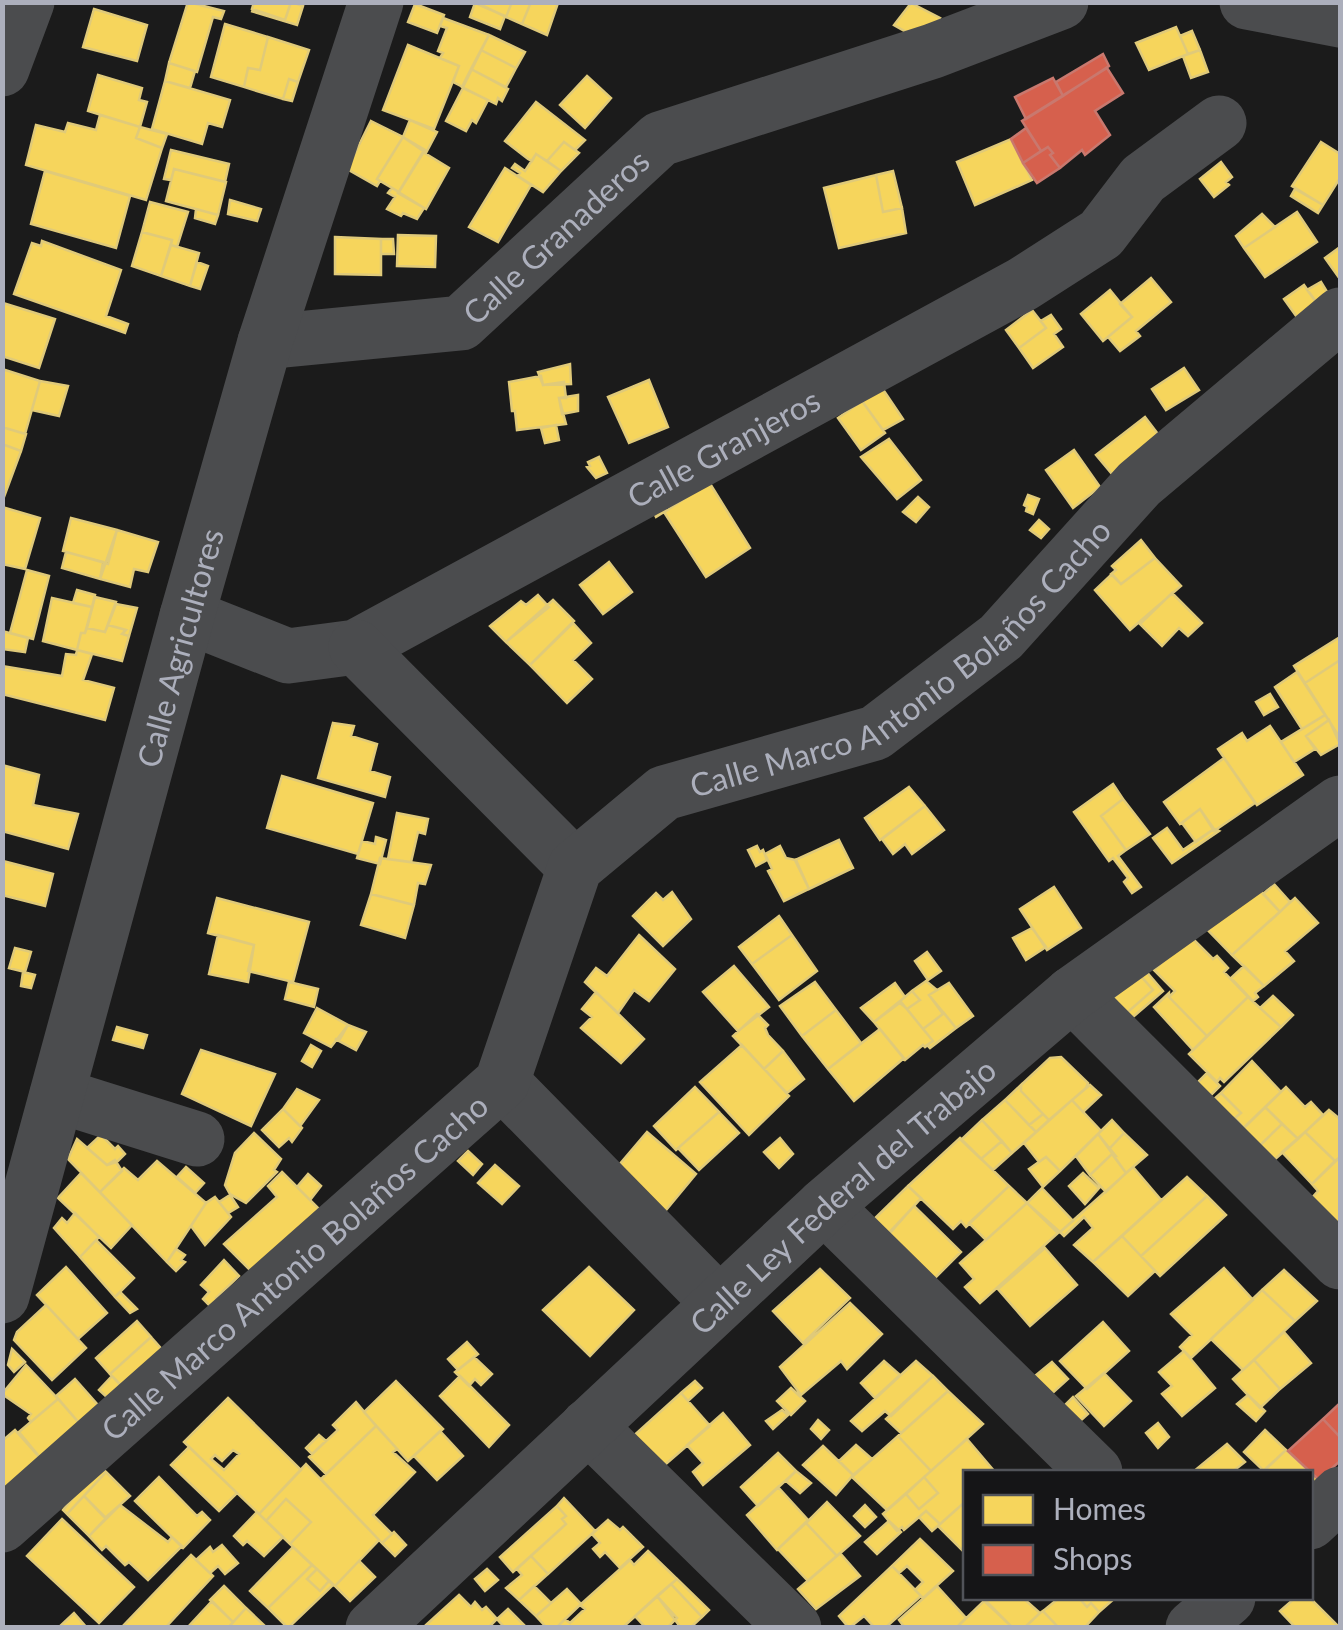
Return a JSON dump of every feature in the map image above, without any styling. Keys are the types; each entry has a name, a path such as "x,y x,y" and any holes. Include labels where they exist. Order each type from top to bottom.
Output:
{"street":[{"path":"2,69 27,2"},
{"name":"Calle Agricultores","path":"2,1296 186,616 266,342 376,2"},
{"name":"Calle Granaderos","path":"266,342 460,323 660,139 933,51 1060,2"},
{"path":"1247,2 1340,20"},
{"name":"Calle Granjeros","path":"186,616 288,656 356,647 1023,284 1101,234 1143,179 1219,124"},
{"name":"Calle Marco Antonio Bolaños Cacho","path":"2,1525 502,1082 575,867 664,794 875,734 1001,637 1139,484 1340,315"},
{"path":"356,647 575,867"},
{"name":"Calle Ley Federal del Trabajo","path":"373,1628 824,1206 1072,994 1340,803"},
{"path":"1072,994 1340,1262"},
{"path":"502,1082 719,1304"},
{"path":"57,1095 197,1139"},
{"path":"824,1206 1093,1470"},
{"path":"588,1426 794,1628"},
{"path":"1313,1519 1340,1494"}],"building: Homes":[{"path":"188,2 224,11 221,19 213,17 197,72 169,63"},
{"path":"254,2 291,2 285,20 252,9"},
{"path":"291,2 303,6 297,25 251,11 285,20"},
{"path":"475,2 512,2 506,17"},
{"path":"512,2 531,2 522,24 506,17"},
{"path":"531,2 558,3 547,35 522,24"},
{"path":"475,3 505,16 500,29 470,17"},
{"path":"911,3 940,18 924,42 894,25"},
{"path":"415,4 444,15 437,33 408,22"},
{"path":"94,9 147,25 137,61 83,47"},
{"path":"443,18 489,35 463,87 453,82 459,66 440,58 443,53 438,51 447,28 440,26"},
{"path":"225,24 268,37 260,70 248,68 244,87 211,77"},
{"path":"1176,27 1188,54 1149,70 1136,43"},
{"path":"1192,31 1200,50 1188,54 1180,36"},
{"path":"489,35 525,52 516,68 481,50"},
{"path":"268,37 309,50 298,82 289,79 283,99 244,87 248,68 260,70"},
{"path":"408,45 459,66 434,129 383,110"},
{"path":"481,50 516,68 506,87 471,69"},
{"path":"1200,50 1208,72 1191,78 1183,56"},
{"path":"169,63 195,71 190,88 165,81"},
{"path":"471,69 508,89 502,101 498,98 496,104 462,87"},
{"path":"98,75 142,88 139,100 147,102 140,127 88,111"},
{"path":"587,76 611,98 585,128 560,105"},
{"path":"289,79 298,82 292,101 283,99"},
{"path":"165,81 230,100 222,127 208,123 202,144 152,129"},
{"path":"463,88 488,100 476,123 472,120 466,131 446,121"},
{"path":"536,102 585,140 575,150 564,142 547,161 536,154 532,161 528,159 505,141"},
{"path":"100,115 140,127 136,138 162,148 146,200 26,165 36,125 65,132 68,123 96,130"},
{"path":"410,120 437,132 426,153 403,137"},
{"path":"371,121 403,137 377,179 377,186 347,169"},
{"path":"140,127 167,134 162,148 136,138"},
{"path":"403,137 425,150 399,192 377,179"},
{"path":"1011,139 1032,180 975,205 957,162"},
{"path":"564,142 579,153 561,171 547,161"},
{"path":"1321,142 1340,154 1340,178 1323,205 1292,186"},
{"path":"171,150 229,164 225,182 174,169 171,180 164,179"},
{"path":"423,152 449,168 426,209 398,193"},
{"path":"536,154 561,171 543,192 512,168 515,164 525,171"},
{"path":"1221,162 1232,177 1226,182 1229,185 1214,197 1200,179"},
{"path":"505,168 531,185 498,242 469,227"},
{"path":"174,169 226,182 218,215 166,201"},
{"path":"45,171 130,196 116,248 31,224"},
{"path":"893,171 902,208 883,212 876,175"},
{"path":"876,175 883,212 902,208 906,233 839,248 824,188"},
{"path":"392,188 424,208 417,219 387,209 395,197 388,193"},
{"path":"1295,189 1323,205 1318,213 1291,196"},
{"path":"230,200 261,209 257,221 228,214"},
{"path":"150,202 188,212 177,247 171,245 172,240 142,232"},
{"path":"196,209 218,215 215,224 195,218"},
{"path":"1297,212 1317,242 1265,277 1244,248"},
{"path":"1262,214 1275,227 1244,248 1236,236"},
{"path":"142,232 172,240 161,276 132,266"},
{"path":"398,235 436,236 435,267 397,266"},
{"path":"335,237 381,239 381,275 335,274"},
{"path":"381,239 393,239 394,254 381,254"},
{"path":"42,241 121,270 106,316 128,324 125,333 14,294 32,243 41,246"},
{"path":"171,245 199,253 190,286 161,276"},
{"path":"1340,247 1340,279 1325,258"},
{"path":"197,262 208,266 200,289 190,286"},
{"path":"1151,278 1171,302 1136,331 1140,336 1120,351 1108,337 1132,317 1120,304"},
{"path":"1321,282 1332,300 1319,306 1307,290"},
{"path":"1304,285 1319,306 1299,320 1284,299"},
{"path":"1110,290 1132,317 1103,341 1081,314"},
{"path":"3,303 55,319 39,368 2,356"},
{"path":"1032,310 1046,328 1019,348 1006,330"},
{"path":"1051,315 1061,329 1054,334 1063,347 1033,368 1019,348 1046,328 1041,321"},
{"path":"570,364 571,384 543,385 538,372"},
{"path":"1184,368 1199,390 1166,410 1152,389"},
{"path":"2,369 40,381 25,434 2,427"},
{"path":"541,376 543,385 564,382 566,398 559,398 566,424 517,430 509,382"},
{"path":"649,380 668,427 629,443 608,397"},
{"path":"40,381 68,386 59,416 32,410"},
{"path":"880,385 903,419 883,430 862,401"},
{"path":"578,395 578,411 562,414 559,398"},
{"path":"862,401 885,433 861,450 838,418"},
{"path":"1145,417 1161,438 1112,474 1096,455"},
{"path":"556,425 559,440 545,443 541,428"},
{"path":"2,427 26,434 21,451 2,444"},
{"path":"889,439 921,480 897,499 861,457"},
{"path":"2,444 21,451 4,497 2,497"},
{"path":"1074,450 1100,487 1073,508 1046,470"},
{"path":"599,457 607,473 596,478 587,467 588,462"},
{"path":"709,482 750,548 706,577 664,512 656,517 654,513 663,507 666,511"},
{"path":"1028,495 1039,499 1033,514 1024,505"},
{"path":"918,497 929,507 916,522 903,512"},
{"path":"2,507 40,518 25,569 2,564"},
{"path":"71,518 117,530 108,564 63,551"},
{"path":"1039,520 1049,529 1041,538 1030,530"},
{"path":"117,530 158,542 148,572 134,569 130,587 100,579"},
{"path":"1141,540 1155,558 1121,584 1111,574 1116,570 1112,566"},
{"path":"66,552 103,562 100,579 62,568"},
{"path":"1155,558 1181,586 1130,630 1095,590 1112,574 1121,584"},
{"path":"609,562 632,592 603,614 580,585"},
{"path":"27,570 49,576 33,639 10,633"},
{"path":"77,590 95,595 92,607 73,603"},
{"path":"1172,593 1202,623 1188,636 1179,628 1162,646 1140,624"},
{"path":"538,595 549,607 506,642 490,626 521,601 526,605"},
{"path":"95,597 116,602 105,632 87,628"},
{"path":"52,598 92,607 77,650 43,641"},
{"path":"553,600 574,621 530,665 506,642"},
{"path":"116,604 137,608 129,636 122,634 126,630 108,625"},
{"path":"573,623 591,643 573,660 592,679 567,703 530,665"},
{"path":"108,625 126,630 122,634 129,636 122,661 77,650 81,633 87,628 105,632"},
{"path":"2,631 28,638 25,652 2,649"},
{"path":"1340,637 1340,660 1305,683 1294,666"},
{"path":"77,650 92,654 83,680 114,688 105,720 2,694 2,666 62,676 66,654 76,655"},
{"path":"1340,660 1340,738 1305,683"},
{"path":"1297,672 1325,715 1302,729 1275,687"},
{"path":"1270,694 1278,707 1264,715 1256,702"},
{"path":"1325,715 1329,720 1306,736 1315,749 1294,762 1281,742"},
{"path":"1329,720 1340,744 1321,755 1306,736"},
{"path":"333,723 354,726 351,736 377,744 370,771 390,777 385,797 318,778"},
{"path":"1270,726 1303,775 1257,805 1218,749 1242,733 1247,741"},
{"path":"1224,758 1255,803 1214,831 1200,809 1180,824 1164,802"},
{"path":"2,765 39,775 33,805 78,814 68,849 2,831"},
{"path":"282,776 373,803 358,854 267,828"},
{"path":"1113,784 1123,799 1101,816 1126,850 1118,856 1141,887 1132,893 1124,882 1128,878 1113,858 1109,861 1074,812"},
{"path":"909,787 925,806 880,840 865,818"},
{"path":"1123,799 1150,834 1126,850 1101,816"},
{"path":"925,806 944,830 912,854 905,844 893,854 882,839"},
{"path":"1200,809 1214,829 1196,842 1182,823"},
{"path":"397,813 428,819 425,834 418,832 411,862 388,859"},
{"path":"1167,828 1183,850 1214,829 1219,831 1172,863 1153,838"},
{"path":"376,837 386,840 380,864 357,858 362,841 375,844"},
{"path":"839,840 853,868 809,889 795,860"},
{"path":"757,846 767,860 756,866 748,850"},
{"path":"780,846 786,858 796,860 809,889 784,901 768,871 772,869 765,854"},
{"path":"380,858 431,865 425,884 418,883 414,905 371,894"},
{"path":"3,861 53,874 45,906 2,895"},
{"path":"1251,880 1280,912 1232,955 1200,922"},
{"path":"1274,884 1290,902 1280,912 1263,894"},
{"path":"1054,887 1081,928 1047,950 1020,909"},
{"path":"672,892 691,919 663,946 633,916 656,893 663,900"},
{"path":"371,894 414,905 405,938 361,925"},
{"path":"217,898 309,922 293,982 248,971 254,945 208,933"},
{"path":"1295,898 1318,923 1285,951 1294,961 1264,986 1232,955"},
{"path":"779,916 792,935 752,964 739,947"},
{"path":"1032,928 1046,947 1026,960 1013,938"},
{"path":"218,935 254,945 248,982 209,974"},
{"path":"639,935 675,969 649,1001 634,990 618,1013 585,982 596,968 607,976"},
{"path":"792,935 817,971 779,1000 752,964"},
{"path":"1190,936 1213,959 1217,956 1228,968 1224,972 1248,997 1207,1036 1169,997 1175,991 1154,970"},
{"path":"15,948 31,952 25,972 9,968"},
{"path":"927,952 941,971 928,980 915,961"},
{"path":"734,966 769,1007 738,1031 703,992"},
{"path":"1244,966 1264,986 1255,993 1258,997 1253,1001 1231,978"},
{"path":"1145,970 1163,991 1126,1023 1121,1018 1153,990 1140,975"},
{"path":"23,972 35,975 31,988 21,986"},
{"path":"1140,975 1153,990 1121,1018 1107,1003"},
{"path":"926,981 937,990 929,995 943,1014 923,1029 907,1009 920,1000 912,991"},
{"path":"289,982 318,989 314,1007 285,999"},
{"path":"815,982 836,1010 802,1036 780,1006"},
{"path":"895,983 905,997 874,1022 861,1008"},
{"path":"949,983 973,1016 956,1028 929,995"},
{"path":"912,991 920,1000 907,1009 899,1002"},
{"path":"596,992 644,1039 621,1063 581,1028 592,1017 582,1009"},
{"path":"1169,993 1207,1036 1193,1050 1154,1007"},
{"path":"1273,996 1293,1015 1281,1027 1260,1008"},
{"path":"1248,997 1281,1027 1224,1082 1220,1078 1217,1082 1189,1054"},
{"path":"901,1002 933,1041 905,1060 874,1022"},
{"path":"317,1008 348,1025 331,1047 304,1033"},
{"path":"836,1010 861,1043 828,1069 802,1036"},
{"path":"944,1013 956,1028 930,1048 927,1045 933,1041 923,1029"},
{"path":"757,1014 768,1025 768,1035 783,1051 764,1069 733,1036"},
{"path":"348,1025 366,1032 356,1050 335,1039 340,1039"},
{"path":"117,1027 147,1035 143,1048 113,1040"},
{"path":"880,1029 904,1058 854,1101 828,1069"},
{"path":"311,1045 321,1051 312,1067 302,1061"},
{"path":"742,1045 789,1096 749,1135 700,1082"},
{"path":"201,1050 275,1074 251,1126 182,1094"},
{"path":"783,1051 804,1079 787,1093 764,1069"},
{"path":"1061,1057 1088,1083 1049,1120 1021,1091 1021,1085 1050,1058"},
{"path":"1252,1061 1281,1092 1244,1128 1235,1118 1241,1113 1221,1093"},
{"path":"1207,1073 1220,1086 1202,1104 1189,1091"},
{"path":"1021,1085 1021,1091 1043,1114 1029,1125 1005,1100"},
{"path":"1090,1085 1101,1095 1083,1112 1072,1100"},
{"path":"695,1087 719,1112 676,1150 654,1126"},
{"path":"1286,1087 1305,1107 1311,1102 1323,1115 1298,1139 1265,1107"},
{"path":"297,1089 319,1100 300,1126 283,1109"},
{"path":"1221,1093 1241,1113 1235,1118 1244,1128 1205,1107"},
{"path":"1005,1100 1036,1132 1012,1153 982,1120"},
{"path":"1072,1100 1101,1131 1060,1171 1046,1157 1039,1162 1024,1143"},
{"path":"1265,1107 1282,1124 1252,1153 1235,1136"},
{"path":"283,1109 302,1128 292,1142 289,1138 279,1147 262,1130"},
{"path":"1329,1110 1340,1119 1340,1157 1335,1161 1305,1132"},
{"path":"719,1112 739,1133 699,1170 678,1148"},
{"path":"1043,1114 1049,1120 1036,1132 1029,1125"},
{"path":"982,1120 1002,1141 981,1159 961,1140"},
{"path":"1112,1120 1124,1133 1109,1149 1098,1134"},
{"path":"1282,1124 1298,1139 1266,1167 1252,1153"},
{"path":"647,1132 696,1174 657,1221 607,1179"},
{"path":"1305,1132 1335,1161 1312,1184 1282,1152"},
{"path":"254,1133 281,1159 274,1170 277,1172 246,1203 230,1194 225,1185 235,1153"},
{"path":"1124,1133 1147,1155 1126,1173 1109,1149"},
{"path":"1098,1134 1115,1155 1090,1175 1076,1156"},
{"path":"101,1135 125,1154 117,1162 107,1165 87,1148"},
{"path":"780,1138 793,1154 779,1168 764,1152"},
{"path":"960,1138 1009,1186 966,1227 961,1221 953,1229 908,1186"},
{"path":"77,1139 107,1165 115,1160 122,1171 100,1192 68,1159"},
{"path":"1002,1141 1012,1153 993,1170 981,1159"},
{"path":"468,1151 482,1164 473,1175 458,1161"},
{"path":"1112,1154 1126,1173 1106,1192 1090,1175"},
{"path":"1046,1157 1060,1171 1043,1187 1029,1169"},
{"path":"1340,1157 1340,1224 1309,1201 1318,1191 1312,1184"},
{"path":"157,1161 206,1203 167,1262 100,1192 124,1168 138,1180"},
{"path":"495,1165 519,1186 502,1204 478,1183"},
{"path":"186,1167 204,1183 195,1193 177,1177"},
{"path":"1133,1167 1161,1200 1093,1262 1074,1245 1093,1228 1084,1217 1064,1236 1060,1232"},
{"path":"282,1172 320,1210 253,1273 224,1244 277,1197 268,1186"},
{"path":"81,1173 132,1225 111,1248 58,1198"},
{"path":"1083,1173 1099,1188 1085,1204 1069,1186"},
{"path":"308,1174 321,1186 310,1200 297,1187"},
{"path":"1187,1177 1207,1196 1141,1256 1122,1236"},
{"path":"908,1186 921,1198 882,1242 866,1227"},
{"path":"1009,1186 1027,1203 986,1240 969,1223"},
{"path":"1042,1188 1073,1221 1060,1232 1027,1203"},
{"path":"230,1195 238,1207 228,1213 219,1202"},
{"path":"1207,1196 1226,1215 1160,1276 1141,1256"},
{"path":"215,1197 231,1217 205,1245 191,1226 206,1203"},
{"path":"1027,1203 1058,1233 980,1303 965,1287 974,1279 960,1263"},
{"path":"914,1206 961,1252 932,1281 884,1238"},
{"path":"75,1213 99,1237 80,1257 54,1228 62,1218 67,1223"},
{"path":"1122,1236 1155,1271 1128,1296 1093,1262"},
{"path":"96,1240 134,1278 115,1297 80,1257"},
{"path":"1045,1248 1077,1285 1030,1326 998,1289"},
{"path":"176,1249 185,1255 181,1260 185,1262 176,1271 167,1262"},
{"path":"224,1260 239,1276 216,1298 221,1303 214,1310 203,1299 209,1292 201,1285"},
{"path":"66,1267 107,1313 78,1339 37,1295"},
{"path":"589,1267 634,1310 590,1356 543,1310"},
{"path":"1224,1268 1253,1300 1191,1358 1180,1347 1192,1335 1171,1314"},
{"path":"820,1269 850,1298 803,1343 773,1311"},
{"path":"1284,1270 1317,1301 1295,1321 1262,1290"},
{"path":"1262,1290 1295,1321 1243,1370 1211,1339"},
{"path":"120,1292 137,1309 130,1313 115,1297"},
{"path":"850,1303 882,1334 847,1369 841,1361 801,1395 780,1367"},
{"path":"46,1305 86,1348 52,1380 14,1340 17,1332"},
{"path":"137,1321 151,1337 110,1374 96,1358"},
{"path":"1103,1322 1129,1351 1087,1389 1060,1361"},
{"path":"1284,1332 1311,1363 1280,1389 1254,1360"},
{"path":"151,1337 166,1354 127,1392 110,1374"},
{"path":"467,1342 478,1354 458,1370 448,1359"},
{"path":"12,1349 25,1362 14,1372 8,1365"},
{"path":"1184,1351 1215,1388 1182,1416 1162,1394 1172,1386 1159,1372"},
{"path":"474,1357 492,1374 481,1385 475,1379 469,1386 455,1372"},
{"path":"1254,1360 1280,1389 1260,1408 1233,1379"},
{"path":"884,1361 900,1375 875,1398 861,1383"},
{"path":"916,1361 933,1376 891,1416 885,1411 862,1431 851,1421"},
{"path":"1052,1362 1068,1379 1048,1397 1030,1380"},
{"path":"26,1365 58,1399 31,1422 31,1414 2,1394"},
{"path":"1104,1373 1131,1401 1104,1426 1076,1396"},
{"path":"112,1376 123,1387 110,1400 99,1390"},
{"path":"460,1376 509,1425 489,1447 440,1396"},
{"path":"933,1376 948,1391 901,1433 886,1419"},
{"path":"75,1379 105,1413 86,1431 56,1396"},
{"path":"396,1381 443,1429 408,1461 364,1412"},
{"path":"695,1381 702,1388 688,1401 681,1393"},
{"path":"791,1388 805,1401 791,1415 777,1401"},
{"path":"948,1391 983,1424 931,1471 898,1436"},
{"path":"681,1393 710,1426 660,1469 630,1439"},
{"path":"1248,1395 1265,1411 1256,1421 1237,1404"},
{"path":"1073,1397 1088,1414 1079,1422 1064,1406"},
{"path":"228,1398 301,1470 259,1514 184,1442","holes":["233,1450 239,1454 224,1470 211,1459 215,1455 222,1461"]},
{"path":"58,1399 86,1431 48,1467 19,1432"},
{"path":"356,1402 376,1426 326,1474 309,1457 338,1430 333,1425"},
{"path":"782,1410 788,1415 773,1429 766,1421"},
{"path":"723,1413 750,1445 703,1485 693,1472 703,1463 687,1445"},
{"path":"818,1420 829,1430 821,1439 811,1429"},
{"path":"1158,1423 1169,1437 1158,1448 1146,1433"},
{"path":"376,1426 397,1449 393,1452 415,1472 373,1515 392,1534 382,1543 321,1479"},
{"path":"15,1430 48,1467 2,1494 2,1441"},
{"path":"1265,1430 1286,1450 1265,1470 1244,1452"},
{"path":"440,1431 463,1456 437,1480 414,1456"},
{"path":"319,1435 326,1441 312,1454 306,1448"},
{"path":"898,1436 931,1471 887,1510 852,1477"},
{"path":"967,1439 993,1470 963,1470 963,1504 940,1524 926,1511 904,1530 902,1527 897,1531 883,1514 906,1494 919,1509 938,1493 924,1477"},
{"path":"1227,1444 1245,1462 1235,1470 1195,1470"},
{"path":"856,1445 872,1459 853,1475 839,1461"},
{"path":"823,1446 853,1475 836,1495 803,1465"},
{"path":"189,1447 237,1493 219,1511 171,1465"},
{"path":"1286,1450 1308,1470 1264,1470"},
{"path":"778,1453 796,1471 758,1506 741,1487"},
{"path":"306,1464 379,1540 335,1586 290,1544 311,1522 286,1499 266,1521 259,1514"},
{"path":"99,1466 106,1472 67,1514 63,1510"},
{"path":"796,1471 811,1483 800,1493 786,1481"},
{"path":"106,1472 130,1496 105,1518 84,1496"},
{"path":"159,1477 197,1516 202,1512 210,1520 183,1548 135,1501"},
{"path":"924,1477 938,1493 919,1509 906,1494"},
{"path":"778,1487 808,1520 777,1550 747,1515"},
{"path":"84,1496 106,1518 89,1536 67,1514"},
{"path":"564,1498 595,1531 548,1574 531,1556 566,1524 562,1519 566,1516 557,1506"},
{"path":"286,1499 311,1522 290,1544 266,1521"},
{"path":"827,1502 860,1536 837,1556 806,1523"},
{"path":"963,1504 963,1551 938,1526"},
{"path":"120,1505 168,1542 172,1537 182,1546 148,1580 106,1546 102,1550 89,1536"},
{"path":"865,1505 876,1517 865,1527 854,1516"},
{"path":"557,1506 566,1516 562,1519 566,1524 513,1572 500,1557"},
{"path":"926,1511 940,1524 932,1531 919,1517"},
{"path":"257,1512 283,1537 264,1556 247,1541 243,1545 234,1536"},
{"path":"62,1519 134,1587 99,1623 27,1556"},
{"path":"608,1520 620,1530 623,1527 643,1547 620,1568 605,1552 600,1557 593,1549 600,1543 592,1534"},
{"path":"889,1521 901,1532 877,1554 865,1542"},
{"path":"806,1523 837,1556 808,1581 778,1549"},
{"path":"394,1532 406,1545 395,1556 382,1543"},
{"path":"920,1539 953,1571 923,1598 915,1590 923,1582 907,1566 899,1573 892,1566"},
{"path":"222,1545 238,1563 225,1574 218,1566 210,1573 196,1560 210,1547 213,1552"},
{"path":"293,1547 312,1565 268,1608 250,1591"},
{"path":"648,1551 677,1579 622,1628 556,1628 565,1619 570,1623 585,1609 580,1605 630,1560 634,1565"},
{"path":"840,1553 860,1576 816,1609 798,1589"},
{"path":"191,1555 213,1576 165,1628 121,1628"},
{"path":"531,1556 548,1574 519,1600 506,1588 522,1575 517,1569"},
{"path":"359,1561 375,1577 350,1601 335,1586"},
{"path":"312,1565 317,1569 307,1579 320,1591 329,1581 333,1585 288,1628 268,1608"},
{"path":"892,1566 921,1596 885,1628 875,1628 864,1616 849,1628 839,1616"},
{"path":"317,1569 329,1581 320,1591 307,1579"},
{"path":"487,1569 498,1580 485,1591 475,1579"},
{"path":"677,1579 709,1610 702,1617 671,1584"},
{"path":"671,1584 702,1617 690,1628 681,1628 657,1596"},
{"path":"224,1586 246,1608 233,1622 210,1600"},
{"path":"534,1586 551,1603 536,1616 519,1600"},
{"path":"937,1586 966,1618 956,1628 905,1628 899,1620"},
{"path":"567,1589 581,1604 556,1628 547,1628 536,1616"},
{"path":"459,1595 471,1607 475,1602 482,1610 486,1607 497,1619 488,1628 428,1628 426,1625"},
{"path":"657,1596 677,1618 667,1628 646,1628 635,1616"},
{"path":"983,1600 1025,1600 1040,1613 1024,1628 1013,1628"},
{"path":"985,1600 1013,1628 956,1628"},
{"path":"1057,1600 1081,1600 1087,1607 1091,1603 1099,1612 1084,1628 1059,1628 1043,1611"},
{"path":"1081,1600 1113,1600 1099,1612 1091,1603 1087,1607"},
{"path":"1293,1600 1312,1600 1340,1628 1296,1628 1280,1611"},
{"path":"212,1601 233,1622 228,1628 187,1628"},
{"path":"246,1608 267,1628 228,1628"},
{"path":"508,1609 527,1628 505,1628 497,1619"},
{"path":"1043,1611 1059,1628 1024,1628 1040,1613"},
{"path":"74,1613 87,1628 59,1627"}],"building: Shops":[{"path":"1103,54 1109,66 1063,96 1056,82"},
{"path":"1107,68 1123,93 1095,111 1110,135 1060,168 1048,147 1041,151 1022,121"},
{"path":"1053,78 1063,96 1026,119 1015,97"},
{"path":"1026,128 1041,151 1023,163 1011,139"},
{"path":"1048,147 1060,168 1037,183 1023,163"},
{"path":"1338,1405 1340,1408 1340,1437 1323,1419"},
{"path":"1323,1419 1340,1437 1340,1461 1319,1480 1313,1470 1288,1451"}]}
